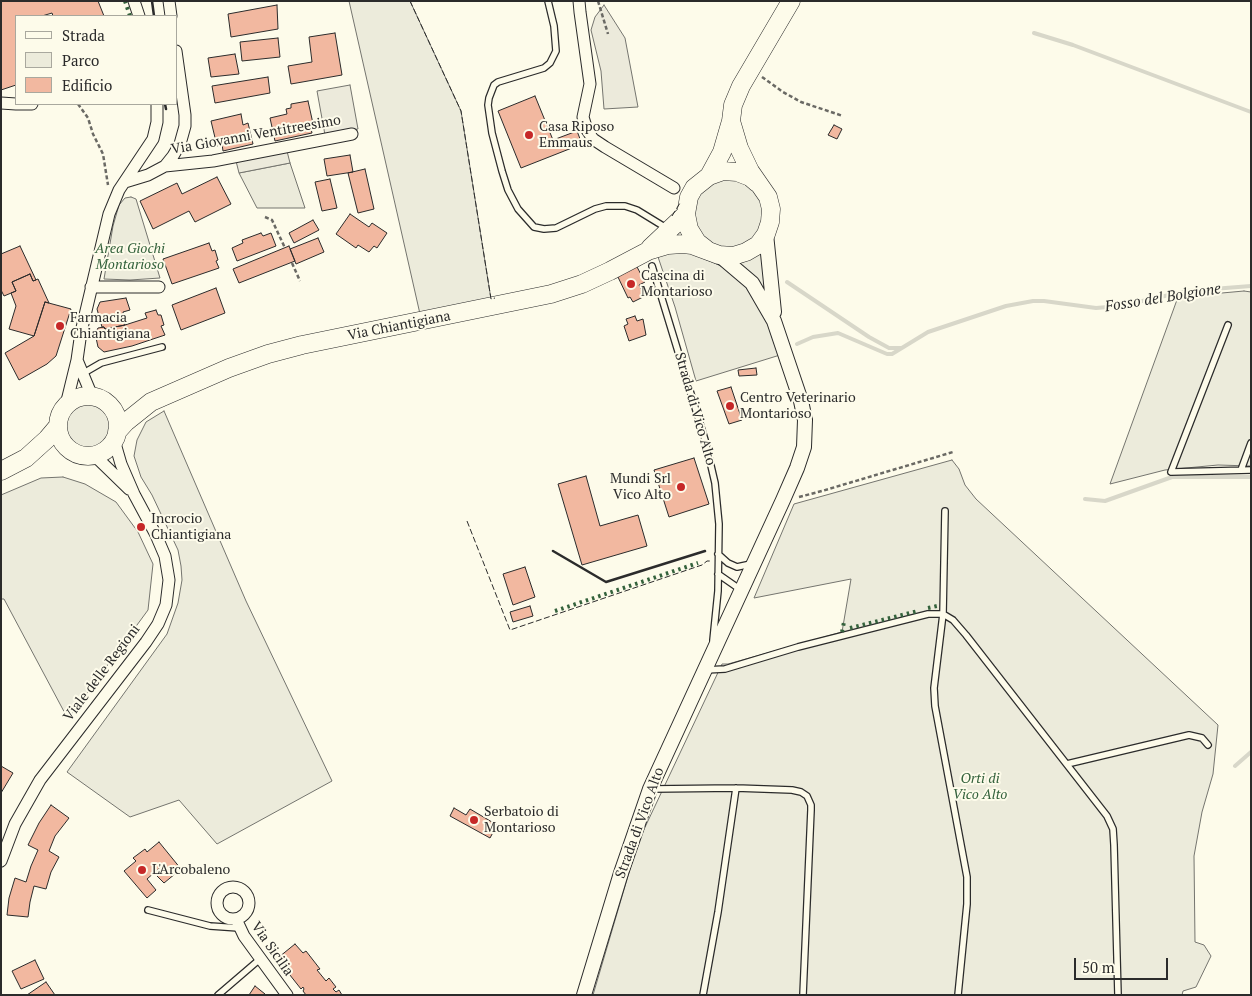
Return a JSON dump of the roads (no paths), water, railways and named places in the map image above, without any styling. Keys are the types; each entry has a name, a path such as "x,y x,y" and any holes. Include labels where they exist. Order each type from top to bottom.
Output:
{"main road":[{"name":"Via Chiantigiana","path":"650,258 670,230 686,214 689,197 694,188 709,176 722,152 735,98 791,1"},
{"name":"Via Chiantigiana","path":"94,455 109,447 126,422 151,402 229,368 280,351 534,298 567,289 610,271 650,258 676,244 733,256 746,252 758,245 766,234 770,222 771,209 768,197 750,171 741,153 731,121"},
{"path":"709,176 723,171 737,172 750,177 761,186"},
{"path":"686,214 689,229 696,242 714,253"},
{"name":"Via Chiantigiana","path":"66,406 82,396 125,404 151,402"},
{"path":"99,399 112,408 116,415 118,423 116,436"},
{"path":"1,471 26,458 48,439 58,426 66,406"},
{"path":"58,426 62,441 67,448 85,456 94,455"},
{"path":"26,458 67,448"}],"street":[{"path":"134,1 139,15"},
{"path":"169,1 171,15"},
{"path":"580,1 590,84 583,117 587,130 593,139 605,147 674,188"},
{"name":"Via Giovanni Ventitreesimo","path":"165,166 178,148 186,126 178,66"},
{"path":"1,103 15,104"},
{"path":"66,406 91,287 109,214 124,182 154,135 157,122 157,105"},
{"name":"Via Giovanni Ventitreesimo","path":"124,182 148,175 165,166 213,161 352,134"},
{"name":"Strada di Vico Alto","path":"766,234 774,320"},
{"name":"Strada di Vico Alto","path":"584,995 621,874 650,789 802,456 805,420 798,391 774,320 752,283 714,253"},
{"path":"91,287 159,287"},
{"path":"77,360 82,374 99,399"},
{"name":"Viale delle Regioni","path":"1,861 17,819 40,780 146,642 164,610 169,580 167,563 160,542 134,494 121,464 116,436"},
{"name":"Viale delle Regioni","path":"94,455 134,494"},
{"name":"Via Sicilia","path":"238,923 260,960 287,995"}],"lane":[{"path":"548,1 554,26 556,52 550,63 544,68 498,82 494,86 489,98 488,105 492,133 508,190 518,209 534,227 544,229 556,228 600,208 625,206 637,210 670,230"},
{"name":"Strada di Vico Alto","path":"650,258 713,471 719,516 718,574 714,633 708,664"},
{"path":"1228,325 1172,472 1251,470"},
{"path":"82,374 101,363 162,347"},
{"path":"1241,470 1251,443"},
{"path":"945,511 943,614 935,676 935,696 968,882 958,995"},
{"path":"718,554 728,563 737,567 754,563"},
{"path":"718,574 742,591"},
{"path":"708,664 725,669 808,644 928,614 943,614 953,620 1107,816 1113,829 1118,995"},
{"path":"1067,764 1189,736 1202,738 1208,746"},
{"path":"650,789 736,788 798,791 807,796 811,805 803,995"},
{"path":"703,995 718,912 736,788"},
{"path":"148,910 210,926 238,923"},
{"path":"218,995 260,960"}],"waterway":[{"path":"1034,33 1073,45 1251,112"},
{"path":"787,282 869,337 889,348 902,348"},
{"name":"Fosso del Bolgione","path":"797,344 813,337 838,333 887,354 892,354 928,332 1006,306 1044,301 1096,308 1120,306 1187,291 1251,286"},
{"path":"1085,499 1105,501 1172,477 1251,477"},
{"path":"1235,766 1251,752"}],"place":[{"name":"Casa Riposo Emmaus","path":"529,135"},
{"name":"Cascina di Montarioso","path":"631,284"},
{"name":"Farmacia Chiantigiana","path":"60,326"},
{"name":"Centro Veterinario Montarioso","path":"730,406"},
{"name":"Mundi Srl Vico Alto","path":"681,487"},
{"name":"Incrocio Chiantigiana","path":"141,527"},
{"name":"Serbatoio di Montarioso","path":"474,820"},
{"name":"L'Arcobaleno","path":"142,870"}],"park label":[{"name":"Area Giochi Montarioso","path":"130,258"},
{"name":"Orti di Vico Alto","path":"980,788"}]}
